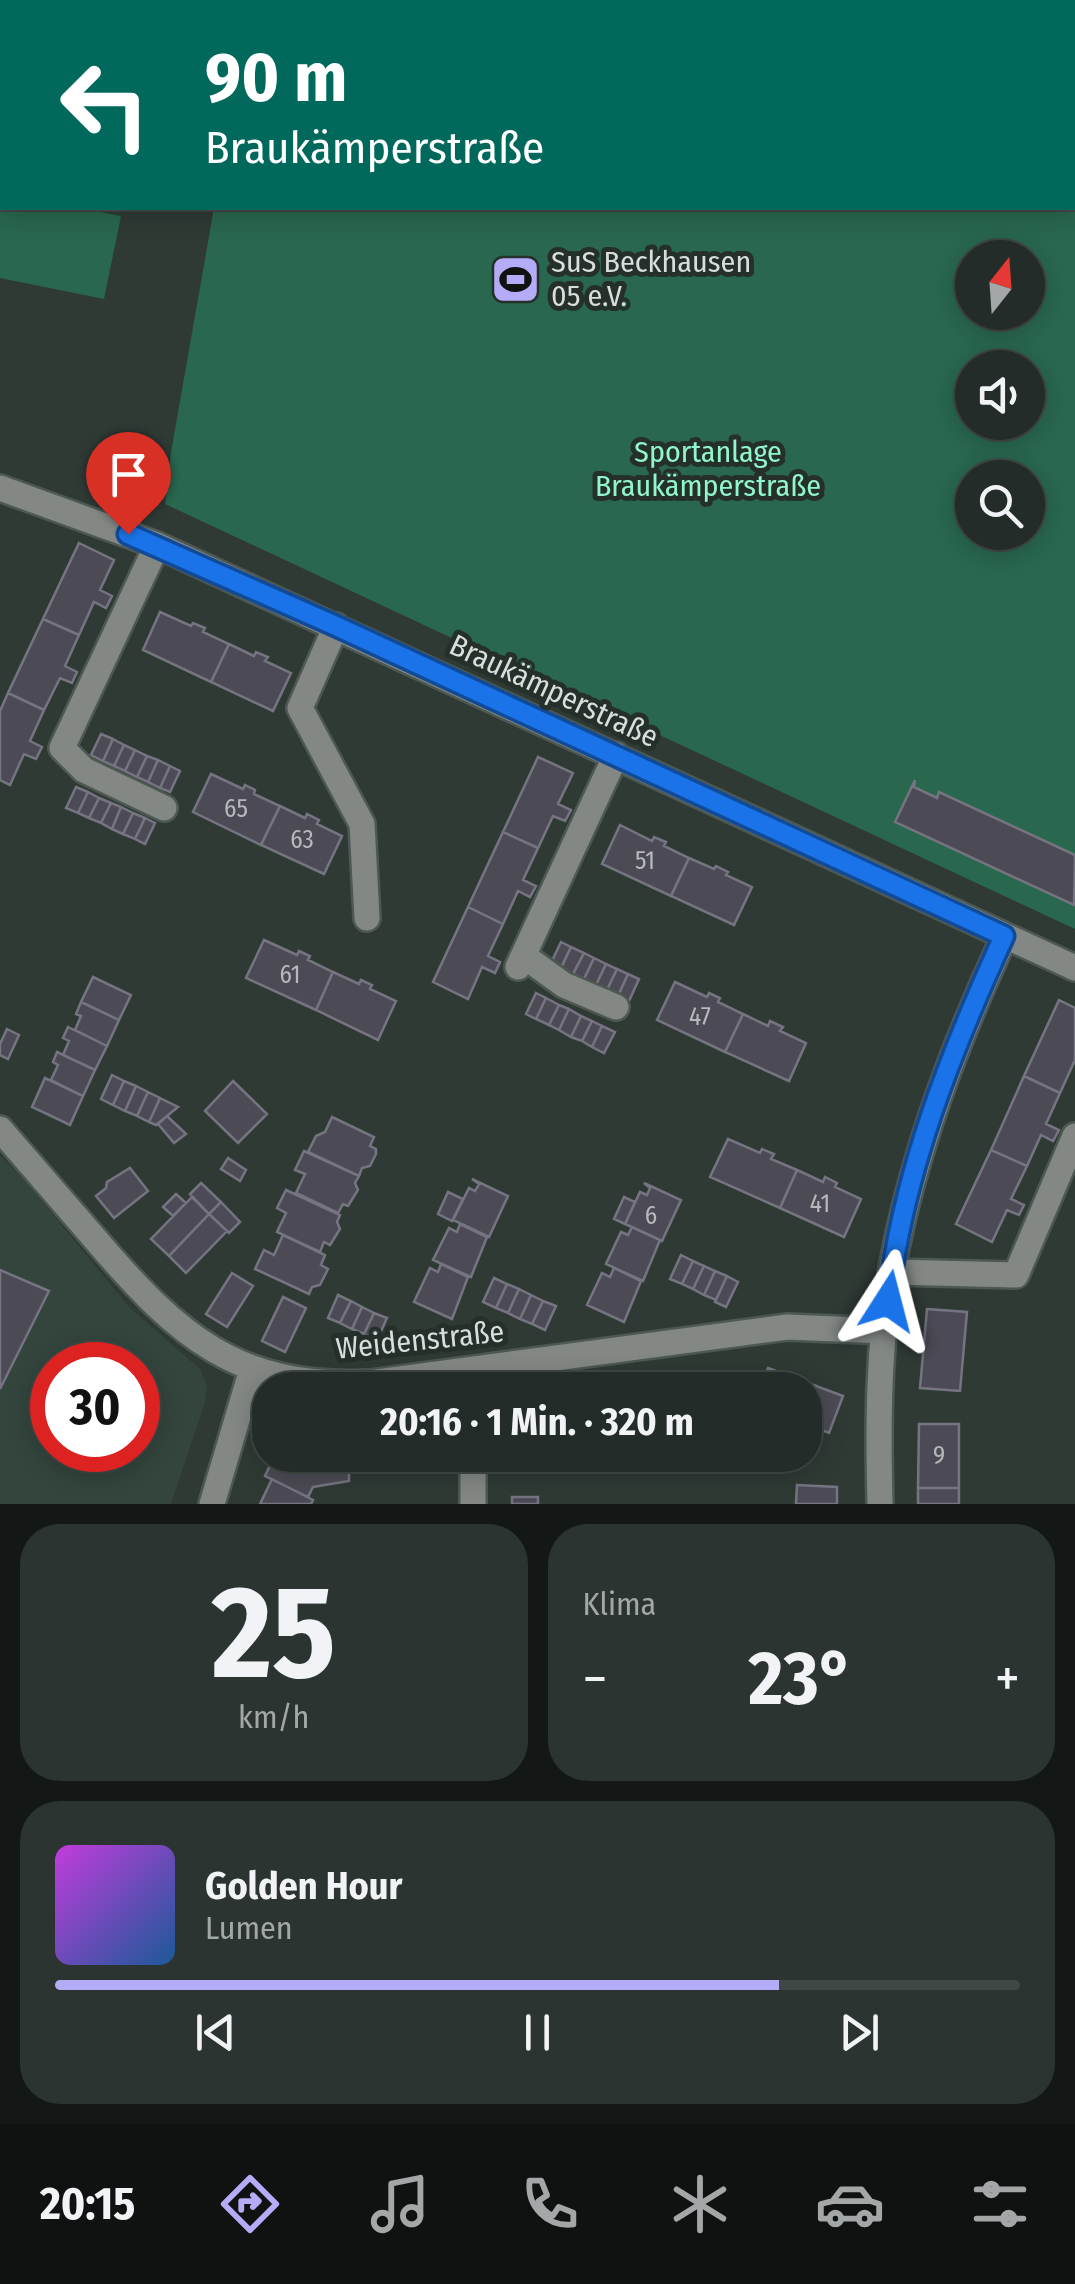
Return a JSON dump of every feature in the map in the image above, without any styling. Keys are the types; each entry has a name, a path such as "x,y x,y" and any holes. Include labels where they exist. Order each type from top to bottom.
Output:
{"street":[{"name":"Braukämperstraße","path":"0,488 156,545 1075,968"},
{"path":"156,545 62,748 84,770 164,808"},
{"path":"336,626 300,708 362,824 367,918"},
{"path":"616,755 521,961 616,1007"},
{"path":"880,1504 878,1420 885,1331 908,1192 953,1051 1004,936"},
{"name":"Weidenstraße","path":"0,1129 146,1300 197,1340 266,1372"},
{"path":"892,1272 1016,1275 1075,1136"},
{"name":"Weidenstraße","path":"521,1372 787,1327 885,1331"},
{"path":"212,1504 252,1369"},
{"path":"473,1472 473,1504"}],"shaded area":[{"path":"0,1156 22,1177 130,1308 200,1369 207,1386 205,1403 171,1504 0,1504"}],"green space":[{"path":"0,210 89,210 121,216 104,299 0,278"},
{"name":"Sportanlage Braukämperstraße","path":"214,210 1075,210 1075,929 165,504"}],"building":[{"path":"79,543 114,560 100,590 112,596 106,608 94,602 79,635 43,619"},
{"path":"160,612 205,628 203,632 229,644 211,682 143,650"},
{"path":"43,619 79,635 65,666 77,672 72,683 60,678 44,710 8,693"},
{"path":"229,644 254,656 256,652 268,657 265,661 291,673 273,711 211,682"},
{"path":"8,693 44,710 30,741 42,747 36,759 24,754 10,785 0,780 0,711"},
{"path":"101,734 113,739 103,761 91,755"},
{"path":"113,739 124,745 114,766 103,761"},
{"path":"124,745 135,750 125,771 114,766"},
{"path":"135,750 147,756 137,777 125,771"},
{"path":"147,756 158,760 148,782 137,777"},
{"path":"538,757 573,773 558,804 571,810 565,821 553,816 538,848 503,832"},
{"path":"158,760 170,766 160,788 148,782"},
{"path":"170,766 180,771 170,792 160,788"},
{"path":"211,774 243,789 245,785 255,790 254,794 280,806 261,845 193,812"},
{"path":"915,780 914,787 937,798 939,792 1075,855 1074,905 895,822"},
{"path":"76,787 88,792 78,813 66,808"},
{"path":"88,792 99,798 89,818 78,813"},
{"path":"99,798 111,803 101,823 89,818"},
{"path":"111,803 121,807 112,829 101,823"},
{"path":"280,806 305,818 307,814 319,820 317,824 342,836 324,874 261,845"},
{"path":"121,807 133,813 123,834 112,829"},
{"path":"133,813 145,818 135,839 123,834"},
{"path":"145,818 155,823 145,844 135,839"},
{"path":"620,825 652,841 654,837 666,842 664,846 689,858 671,896 602,864"},
{"path":"503,832 538,848 523,880 536,886 530,897 518,891 503,924 468,907"},
{"path":"689,858 714,869 716,866 752,887 734,925 671,896"},
{"path":"468,907 503,924 488,956 500,962 495,973 482,967 468,999 433,982"},
{"path":"264,940 297,955 299,951 310,956 308,960 333,972 316,1010 246,978"},
{"path":"561,942 571,947 561,968 551,963"},
{"path":"571,947 584,953 573,974 561,968"},
{"path":"584,953 594,958 584,979 573,974"},
{"path":"594,958 606,964 596,985 584,979"},
{"path":"606,964 617,969 607,990 596,985"},
{"path":"617,969 628,974 618,996 607,990"},
{"path":"333,972 359,984 361,980 372,985 370,989 396,1001 378,1040 316,1010"},
{"path":"628,974 639,979 629,1001 618,996"},
{"path":"93,977 131,995 119,1020 81,1002"},
{"path":"675,982 707,997 709,993 720,998 718,1002 743,1014 725,1052 657,1020"},
{"path":"536,993 546,998 536,1019 526,1014"},
{"path":"546,998 559,1005 549,1025 536,1019"},
{"path":"1059,1000 1075,1008 1075,1060 1060,1093 1024,1076"},
{"path":"81,1002 119,1020 107,1046 75,1030"},
{"path":"559,1005 569,1009 559,1030 549,1025"},
{"path":"569,1009 581,1016 571,1037 559,1030"},
{"path":"743,1014 768,1026 770,1021 783,1027 780,1031 806,1043 789,1081 725,1052"},
{"path":"581,1016 592,1021 582,1041 571,1037"},
{"path":"592,1021 602,1026 592,1047 582,1041"},
{"path":"602,1026 615,1032 604,1053 592,1047"},
{"path":"68,1027 107,1046 95,1070 63,1055 69,1041 63,1038"},
{"path":"7,1029 19,1035 8,1059 0,1055"},
{"path":"57,1052 95,1070 83,1096 51,1080 58,1065 53,1062"},
{"path":"112,1075 124,1081 113,1105 101,1099"},
{"path":"1024,1076 1060,1093 1046,1124 1059,1130 1053,1141 1041,1135 1027,1166 991,1150"},
{"path":"45,1078 83,1096 70,1125 32,1107"},
{"path":"124,1081 136,1086 125,1111 113,1105"},
{"path":"233,1081 267,1114 238,1143 205,1111"},
{"path":"136,1086 148,1092 137,1116 125,1111"},
{"path":"148,1092 160,1098 149,1122 137,1116"},
{"path":"160,1098 178,1107 156,1125 149,1122"},
{"path":"167,1116 186,1134 174,1143 158,1124"},
{"path":"332,1117 374,1137 370,1146 376,1154 359,1176 308,1152"},
{"path":"728,1139 760,1153 762,1149 774,1154 771,1159 797,1170 780,1208 710,1177"},
{"path":"991,1150 1027,1166 1011,1199 1024,1205 1019,1215 1007,1210 992,1242 956,1224"},
{"path":"304,1151 359,1176 355,1183 358,1190 338,1213 296,1193 305,1174 295,1170"},
{"path":"228,1158 246,1170 240,1181 221,1169"},
{"path":"130,1168 148,1191 114,1218 96,1196 107,1182"},
{"path":"797,1170 823,1182 825,1177 837,1183 835,1187 861,1199 844,1237 780,1208"},
{"path":"472,1179 508,1196 489,1237 453,1220 469,1188 475,1191 479,1184"},
{"path":"201,1183 221,1202 209,1214 190,1194"},
{"path":"644,1183 681,1200 662,1241 625,1224 640,1192 647,1195 650,1188"},
{"path":"286,1190 340,1215 340,1229 330,1245 324,1242 320,1252 277,1232 286,1213 277,1208"},
{"path":"448,1192 463,1199 452,1221 438,1214"},
{"path":"176,1194 186,1203 173,1216 163,1207"},
{"path":"192,1197 209,1214 169,1256 151,1239"},
{"path":"624,1197 635,1202 625,1224 614,1219"},
{"path":"221,1202 240,1222 229,1233 209,1214"},
{"path":"209,1214 227,1231 186,1273 169,1256"},
{"path":"460,1224 487,1237 471,1277 433,1260 449,1228 457,1232"},
{"path":"632,1227 660,1240 643,1281 606,1264 621,1232 628,1235"},
{"path":"283,1235 325,1255 321,1265 328,1269 320,1285 312,1287 309,1294 255,1269 264,1250 274,1255"},
{"path":"681,1255 693,1261 682,1284 670,1279"},
{"path":"693,1261 704,1266 693,1289 682,1284"},
{"path":"441,1264 468,1277 452,1319 414,1302 430,1268 438,1272"},
{"path":"704,1266 715,1271 704,1295 693,1289"},
{"path":"614,1268 641,1281 624,1322 587,1305 602,1273 610,1277"},
{"path":"0,1270 49,1291 0,1389"},
{"path":"715,1271 727,1276 716,1300 704,1295"},
{"path":"232,1273 253,1286 227,1327 206,1314"},
{"path":"727,1276 738,1282 726,1307 715,1302"},
{"path":"494,1278 507,1284 496,1308 483,1302"},
{"path":"507,1284 519,1289 508,1313 496,1308"},
{"path":"519,1289 531,1295 520,1319 508,1313"},
{"path":"338,1295 351,1301 340,1323 328,1318"},
{"path":"531,1295 543,1301 532,1324 520,1319"},
{"path":"283,1297 306,1308 285,1352 262,1341"},
{"path":"351,1301 362,1307 352,1329 340,1323"},
{"path":"543,1301 556,1306 545,1330 532,1324"},
{"path":"362,1307 374,1313 364,1334 352,1329"},
{"path":"927,1309 967,1312 960,1391 920,1388"},
{"path":"374,1313 387,1318 377,1340 364,1334"},
{"path":"822,1388 843,1396 829,1433 822,1430"},
{"path":"919,1424 959,1424 959,1488 918,1488"},
{"path":"267,1472 349,1472 349,1481 313,1487 308,1497 265,1476"},
{"path":"272,1479 313,1500 311,1504 260,1504"},
{"path":"797,1485 837,1487 837,1504 796,1504"},
{"path":"918,1488 959,1488 959,1504 918,1504"},
{"path":"512,1497 538,1497 538,1504 512,1504"}],"place":[{"name":"SuS Beckhausen 05 e.V.","path":"516,279"}],"route":[{"path":"128,534 336,626 1004,936 953,1051 929,1120 908,1192 888,1301"}]}
